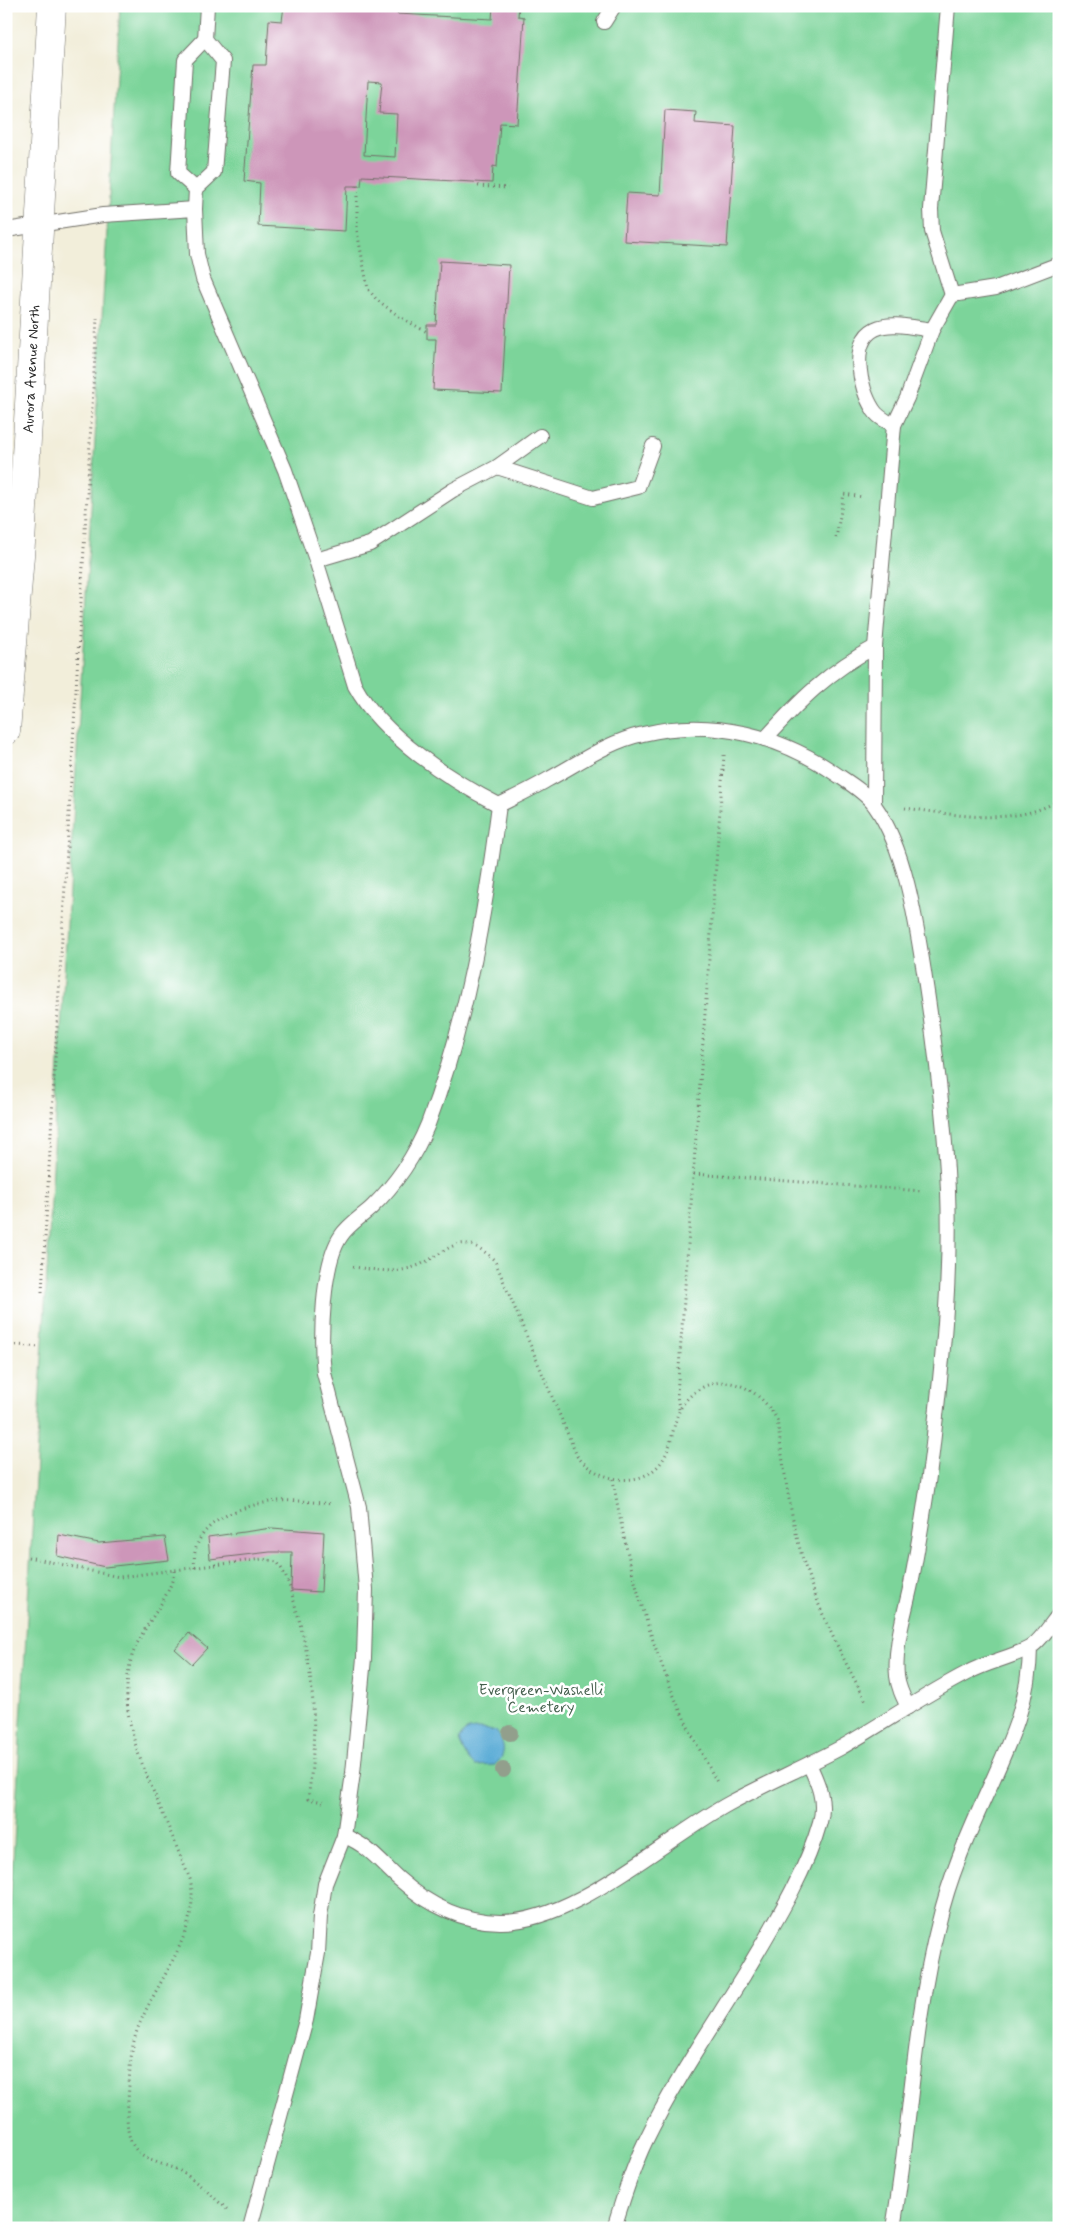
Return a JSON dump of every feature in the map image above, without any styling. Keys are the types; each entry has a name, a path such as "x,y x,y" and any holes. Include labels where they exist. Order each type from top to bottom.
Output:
{"highway":[{"name":"Aurora Avenue North","path":"6,730 13,543 39,225 52,6"}],"lane":[{"path":"196,189 178,173 184,69 185,60 205,39 207,6"},
{"path":"604,22 614,6"},
{"path":"874,803 875,647 894,425 907,398 932,330 952,295 932,231 930,209 948,6"},
{"path":"205,39 223,61 214,172 196,189 194,210 197,254 203,279 268,427 316,560 346,663 363,702 405,743 433,766 466,788 500,805"},
{"path":"6,230 103,215 194,210"},
{"path":"952,295 996,288 1059,264"},
{"path":"894,425 874,411 867,400 860,369 860,346 866,334 876,328 889,325 932,330"},
{"path":"316,560 370,544 453,490 497,467 540,436"},
{"path":"497,467 593,498 638,487 652,446"},
{"path":"765,739 818,684 854,658 875,647"},
{"path":"500,805 610,744 643,733 674,728 726,729 765,739 810,757 852,785 874,803 891,836 914,913 940,1093 948,1192 944,1327 935,1429 919,1539 897,1656 897,1677 901,1694 908,1707"},
{"path":"250,2226 306,2020 318,1953 320,1916 325,1884 344,1836 366,1624 365,1563 359,1507 322,1357 321,1327 330,1264 333,1251 341,1236 372,1207 396,1180 414,1154 427,1125 450,1059 472,972 488,888 500,805"},
{"path":"344,1836 366,1846 399,1879 436,1905 464,1917 503,1922 539,1916 576,1900 728,1804 809,1764 879,1726 966,1673 992,1661 1030,1648 1059,1614"},
{"path":"893,2228 922,2008 939,1920 953,1876 1022,1707 1030,1676 1030,1648"},
{"path":"614,2228 630,2179 652,2128 766,1938 810,1848 820,1821 822,1801 818,1783 809,1764"}],"path":[{"path":"357,186 357,231 368,289 385,306 427,332"},
{"path":"478,186 508,188"},
{"path":"42,1292 97,318"},
{"path":"836,538 844,494 888,502"},
{"path":"680,1410 677,1395 726,729"},
{"path":"874,803 963,816 994,817 1023,813 1057,801 1059,805"},
{"path":"694,1174 948,1192"},
{"path":"330,1264 395,1271 425,1263 454,1244 472,1244 481,1249 495,1261 577,1456 589,1469 613,1479 644,1475 653,1471 666,1454 680,1410 689,1398 706,1387 726,1383 748,1387 756,1392 773,1412 777,1420 785,1481 804,1563 821,1612 879,1726"},
{"path":"6,1344 40,1347"},
{"path":"613,1479 633,1578 653,1642 675,1698 728,1804"},
{"path":"195,1568 194,1558 198,1538 215,1522 244,1508 271,1502 287,1501 359,1507"},
{"path":"28,1557 119,1577 262,1559 277,1562 282,1568 300,1625 313,1691 314,1747 308,1799 348,1808"},
{"path":"174,1571 170,1586 140,1636 130,1667 126,1710 133,1740 142,1765 190,1879 193,1898 178,1947 136,2033 131,2061 128,2128 133,2145 143,2157 181,2172 236,2217 250,2226"}],"green space":[{"name":"Evergreen-Washelli Cemetery","path":"120,6 1059,6 1059,2228 6,2228 6,1982"}],"water":[{"path":"482,1729 496,1731 503,1745 503,1753 495,1765 475,1766 467,1757 459,1739 466,1731"}],"building":[{"path":"284,6 398,6 397,14 492,19 493,6 519,6 518,16 524,17 517,124 500,123 497,167 493,166 492,183 362,176 361,186 347,186 345,231 258,226 260,183 244,181 253,65 266,65 269,20 282,21","holes":["368,81 382,82 379,113 397,114 395,157 364,155"]},
{"path":"665,110 696,112 695,123 735,126 727,247 624,241 627,193 660,195"},
{"path":"440,261 509,265 502,393 433,390 436,339 427,339 427,325 436,325"},
{"path":"272,1528 324,1532 321,1592 291,1590 292,1552 270,1552 210,1559 208,1537"},
{"path":"59,1535 99,1543 165,1537 169,1560 105,1567 57,1556"},
{"path":"189,1633 207,1648 192,1664 175,1649"}]}
